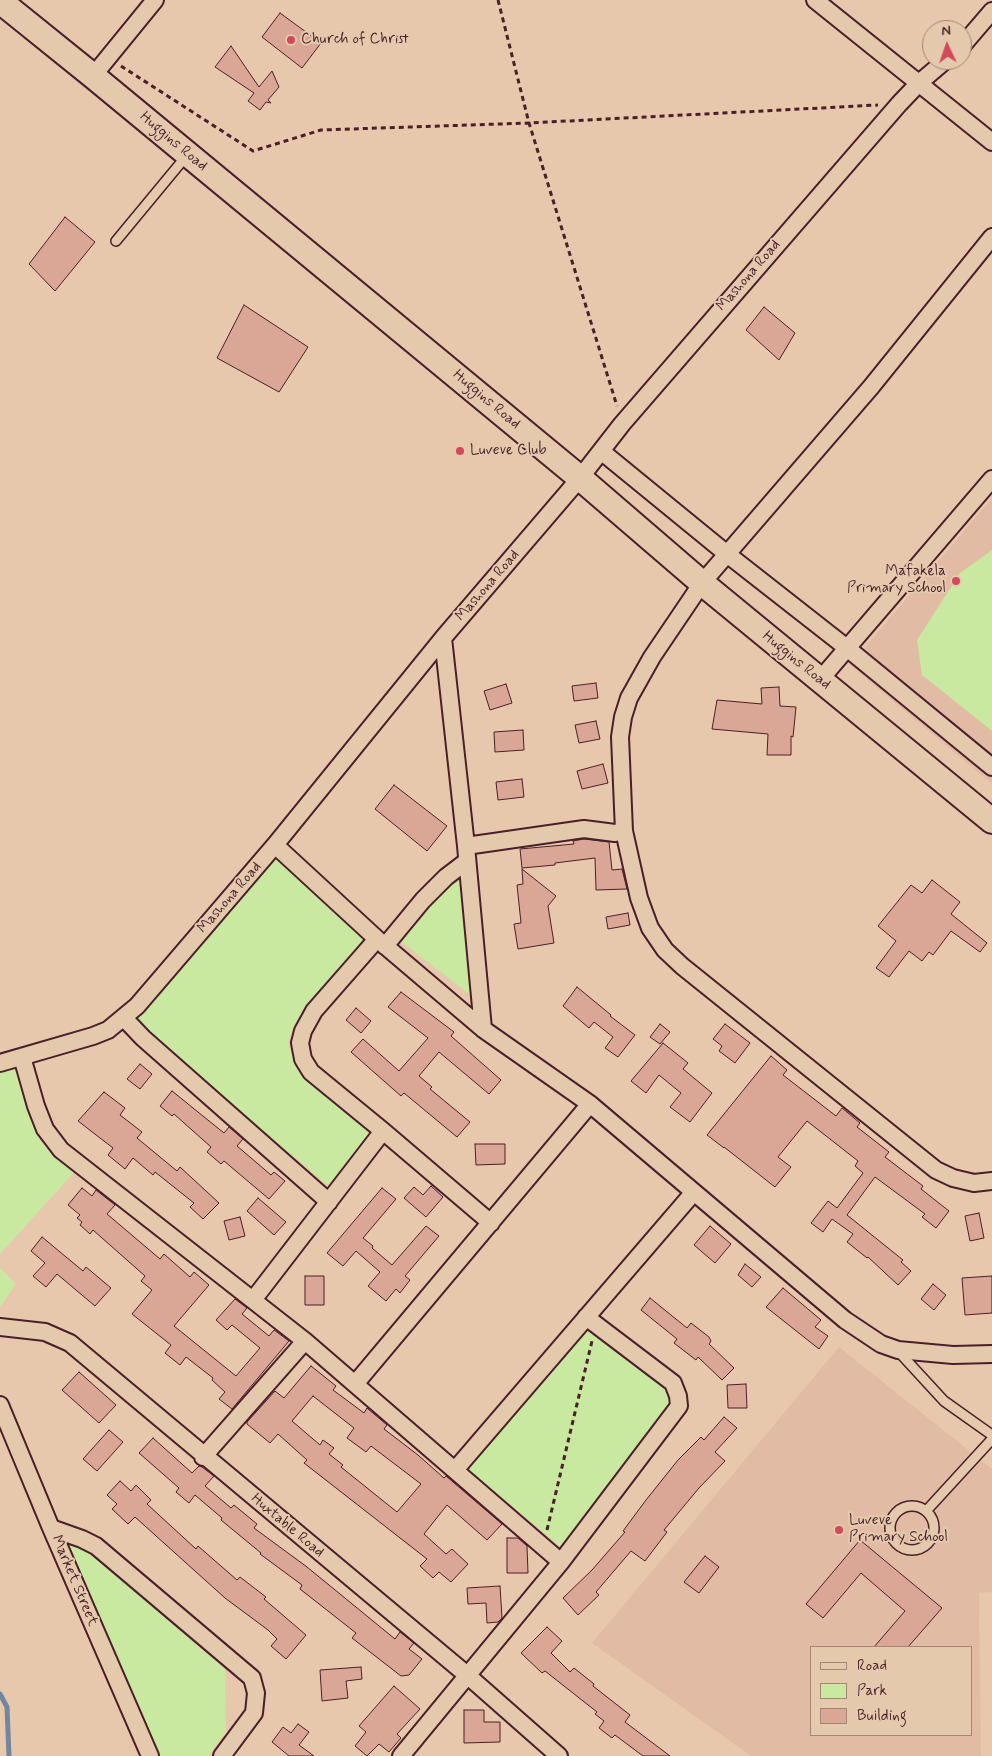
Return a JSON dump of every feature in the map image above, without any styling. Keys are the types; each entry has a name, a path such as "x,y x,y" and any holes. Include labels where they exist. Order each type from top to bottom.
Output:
{"street":[{"path":"94,76 155,0"},
{"path":"815,0 992,142"},
{"name":"Huggins Road","path":"0,1 94,76 580,478 819,681 894,739 992,821"},
{"path":"972,34 992,11"},
{"name":"Mashona Road","path":"0,1063 108,1030 137,1006 275,845 443,638 580,478 622,424 899,104 934,70"},
{"path":"992,237 871,387 702,583 652,657 629,698 623,717 620,738 624,831 638,898 650,928 665,950 676,961 936,1170 953,1178 974,1182 992,1181"},
{"path":"601,451 992,767"},
{"path":"819,681 992,479"},
{"path":"443,638 483,1030"},
{"path":"491,1223 311,1072 303,1059 300,1043 303,1031 314,1011 446,877 466,854 584,829 624,831"},
{"path":"275,845 381,942 483,1030 590,1104 845,1320 882,1344 898,1350 953,1355 992,1354"},
{"path":"124,1018 143,1038 329,1202"},
{"path":"22,1057 36,1106 45,1129 61,1150 305,1341 561,1562"},
{"path":"355,1384 590,1104"},
{"path":"252,1300 383,1131"},
{"path":"455,1470 591,1321 694,1192"},
{"path":"401,1756 561,1562 679,1406 678,1396 673,1383 591,1321"},
{"name":"Huxtable Road","path":"0,1328 45,1332 70,1343 467,1675 559,1756"},
{"path":"204,1457 305,1341"},
{"name":"Market Street","path":"0,1405 150,1756"},
{"path":"51,1528 96,1546 252,1678 256,1693 254,1713 222,1756"}],"lane":[{"path":"116,241 188,154"},
{"path":"898,1350 944,1401 992,1437 927,1510"},
{"path":"912,1505 927,1510 935,1524 933,1540 920,1550 904,1550 892,1540 889,1524 897,1510 912,1505"}],"path":[{"path":"498,0 529,124 622,424"},
{"path":"108,57 253,151 321,130 529,124 899,104"},
{"path":"542,1547 591,1321"}],"shaded area":[{"name":"Mafakela Primary School","path":"992,498 992,784 850,665"},
{"name":"Luveve Primary School","path":"839,1347 992,1469 992,1592 979,1593 981,1756 751,1756 592,1643"}],"green space":[{"path":"992,550 992,731 922,675 917,640 960,573"},
{"path":"275,853 369,938 309,1007 293,1030 288,1042 293,1058 301,1073 376,1131 332,1189 148,1034 136,1018"},
{"path":"462,870 473,997 398,939"},
{"path":"18,1066 30,1106 78,1168 0,1254 0,1071"},
{"path":"0,1268 16,1284 0,1307"},
{"path":"585,1328 669,1387 672,1408 560,1546 467,1469"},
{"path":"63,1540 81,1547 98,1559 225,1669 226,1732 208,1756 159,1756"}],"building":[{"name":"Church of Christ","path":"280,13 321,43 302,68 262,37"},
{"path":"231,46 259,87 272,71 279,87 268,100 271,103 266,102 260,110 248,101 254,93 215,67"},
{"path":"65,217 95,242 55,291 29,264"},
{"path":"244,305 308,347 279,392 217,358"},
{"path":"764,307 795,333 779,360 746,330"},
{"path":"596,683 598,698 574,701 572,686"},
{"path":"506,684 512,703 490,710 484,691"},
{"path":"779,687 780,706 796,707 793,737 791,736 791,755 767,755 768,734 712,729 717,700 762,704 761,688"},
{"path":"596,721 600,739 579,743 575,725"},
{"path":"523,730 524,750 495,752 494,732"},
{"path":"603,764 608,783 582,789 577,771"},
{"path":"522,779 524,797 498,800 496,782"},
{"path":"394,785 447,826 427,851 375,809"},
{"path":"584,839 609,842 612,870 622,869 627,889 596,890 595,858 555,863 555,865 522,868 520,849 574,844 573,841"},
{"path":"522,869 556,896 548,906 554,943 518,949 514,924 521,923 517,885 523,884"},
{"path":"932,880 960,902 951,914 987,943 980,952 951,931 933,955 929,952 922,961 909,951 889,977 876,968 896,941 878,926 911,885 922,893"},
{"path":"628,913 630,925 608,929 606,917"},
{"path":"577,987 635,1035 618,1057 605,1048 613,1037 594,1022 589,1028 563,1006"},
{"path":"401,992 454,1032 451,1036 501,1080 489,1094 439,1052 419,1076 432,1087 430,1089 470,1122 457,1137 404,1093 401,1096 351,1052 363,1039 399,1071 428,1038 388,1007"},
{"path":"356,1008 371,1021 361,1033 346,1020"},
{"path":"660,1024 670,1032 660,1044 650,1037"},
{"path":"725,1024 750,1043 735,1063 719,1051 722,1046 713,1039"},
{"path":"663,1043 688,1063 683,1069 712,1093 690,1122 670,1107 681,1093 659,1075 646,1093 631,1081"},
{"path":"771,1056 787,1070 783,1075 836,1116 842,1108 860,1123 857,1127 889,1152 885,1157 923,1186 921,1189 949,1211 936,1228 922,1217 925,1214 875,1177 847,1215 903,1260 901,1262 911,1271 898,1285 868,1257 847,1242 853,1234 832,1219 823,1232 811,1223 828,1201 837,1208 863,1173 855,1166 858,1161 807,1121 778,1157 791,1167 775,1187 707,1135"},
{"path":"140,1064 152,1074 140,1089 127,1079"},
{"path":"172,1091 224,1133 229,1127 243,1139 237,1146 271,1175 274,1172 285,1181 269,1199 224,1161 221,1164 207,1152 211,1147 174,1114 172,1116 160,1106"},
{"path":"104,1092 125,1108 120,1115 142,1132 137,1138 177,1171 180,1167 219,1203 203,1219 190,1207 194,1203 155,1172 153,1175 133,1158 125,1169 108,1155 113,1148 78,1121"},
{"path":"475,1144 505,1144 505,1164 476,1165"},
{"path":"431,1186 443,1197 426,1217 404,1198 414,1187 423,1195"},
{"path":"82,1188 92,1196 96,1190 115,1205 107,1214 160,1259 164,1254 190,1277 194,1272 209,1285 174,1326 236,1376 260,1348 232,1325 227,1330 216,1320 235,1299 247,1308 242,1314 269,1336 274,1330 289,1341 232,1409 219,1399 225,1392 212,1380 213,1378 186,1357 180,1365 165,1353 171,1345 132,1314 152,1290 141,1281 145,1276 93,1230 90,1234 80,1225 82,1222 77,1218 80,1215 68,1205"},
{"path":"382,1188 396,1199 363,1238 392,1265 426,1226 439,1236 405,1276 410,1280 400,1293 396,1289 386,1301 368,1286 380,1272 356,1251 343,1266 327,1253"},
{"path":"258,1198 286,1222 274,1235 247,1211"},
{"path":"979,1213 984,1238 970,1241 965,1216"},
{"path":"240,1217 245,1236 229,1240 224,1221"},
{"path":"710,1226 731,1244 715,1263 694,1245"},
{"path":"42,1237 83,1271 86,1267 111,1288 95,1306 57,1274 46,1287 33,1276 45,1263 31,1251"},
{"path":"745,1264 761,1277 752,1287 738,1275"},
{"path":"305,1276 324,1276 324,1305 305,1305"},
{"path":"992,1276 992,1313 965,1315 962,1278"},
{"path":"933,1284 946,1295 934,1310 921,1299"},
{"path":"783,1288 821,1320 815,1327 828,1336 819,1349 766,1307"},
{"path":"650,1298 687,1328 691,1323 709,1337 711,1341 709,1344 734,1368 722,1380 698,1357 696,1360 674,1343 677,1339 641,1310"},
{"path":"311,1366 336,1386 333,1390 364,1413 367,1408 387,1425 384,1429 444,1478 446,1476 502,1524 487,1540 447,1505 424,1534 446,1554 452,1549 468,1564 451,1582 439,1572 433,1578 420,1566 427,1559 304,1463 307,1460 278,1434 270,1443 247,1424 275,1391 284,1398","holes":["313,1396 354,1428 347,1438 366,1452 371,1446 421,1484 397,1512 341,1467 343,1465 329,1454 334,1448 323,1440 320,1445 292,1421"]},
{"path":"79,1372 116,1405 99,1423 62,1390"},
{"path":"746,1384 747,1408 728,1408 727,1385"},
{"path":"724,1417 737,1428 715,1452 725,1461 699,1488 664,1530 667,1532 645,1561 631,1551 596,1592 599,1595 578,1615 563,1598 592,1570 625,1532 623,1531 678,1460 701,1437 704,1440"},
{"path":"109,1430 123,1442 97,1471 83,1459"},
{"path":"153,1438 192,1473 199,1466 214,1476 205,1486 231,1508 234,1505 257,1524 254,1528 307,1567 395,1639 400,1632 414,1643 409,1649 422,1659 409,1675 401,1676 352,1638 356,1633 300,1589 302,1585 260,1554 195,1495 189,1503 176,1492 179,1488 139,1453"},
{"path":"120,1481 131,1491 136,1485 151,1500 147,1504 196,1549 198,1546 237,1580 240,1577 266,1597 264,1599 306,1635 286,1659 271,1646 277,1639 268,1630 225,1598 135,1517 128,1524 112,1509 117,1504 107,1495"},
{"path":"507,1538 518,1538 527,1546 528,1573 507,1573"},
{"path":"860,1540 942,1608 909,1646 875,1646 905,1611 861,1573 823,1618 806,1604"},
{"path":"705,1556 719,1567 699,1593 684,1582"},
{"path":"500,1586 502,1618 498,1622 487,1623 486,1603 468,1604 467,1588"},
{"path":"547,1627 562,1641 551,1653 570,1672 574,1668 594,1684 593,1686 630,1715 625,1722 670,1756 643,1756 615,1735 612,1738 599,1728 604,1721 595,1714 597,1712 545,1671 542,1673 521,1653"},
{"path":"361,1667 362,1679 346,1681 348,1698 322,1701 320,1670"},
{"path":"394,1686 420,1709 397,1734 401,1738 389,1752 379,1744 367,1756 355,1746 366,1732 359,1726"},
{"path":"464,1710 484,1710 484,1722 500,1722 500,1742 464,1743"},
{"path":"298,1724 309,1732 299,1745 314,1756 289,1756 272,1742 283,1727 291,1733"}],"waterway":[{"path":"0,1694 7,1707 9,1756"}],"place":[{"name":"Church of Christ","path":"291,40"},
{"name":"Luveve Club","path":"460,451"},
{"name":"Mafakela Primary School","path":"956,581"},
{"name":"Luveve Primary School","path":"839,1530"}]}
